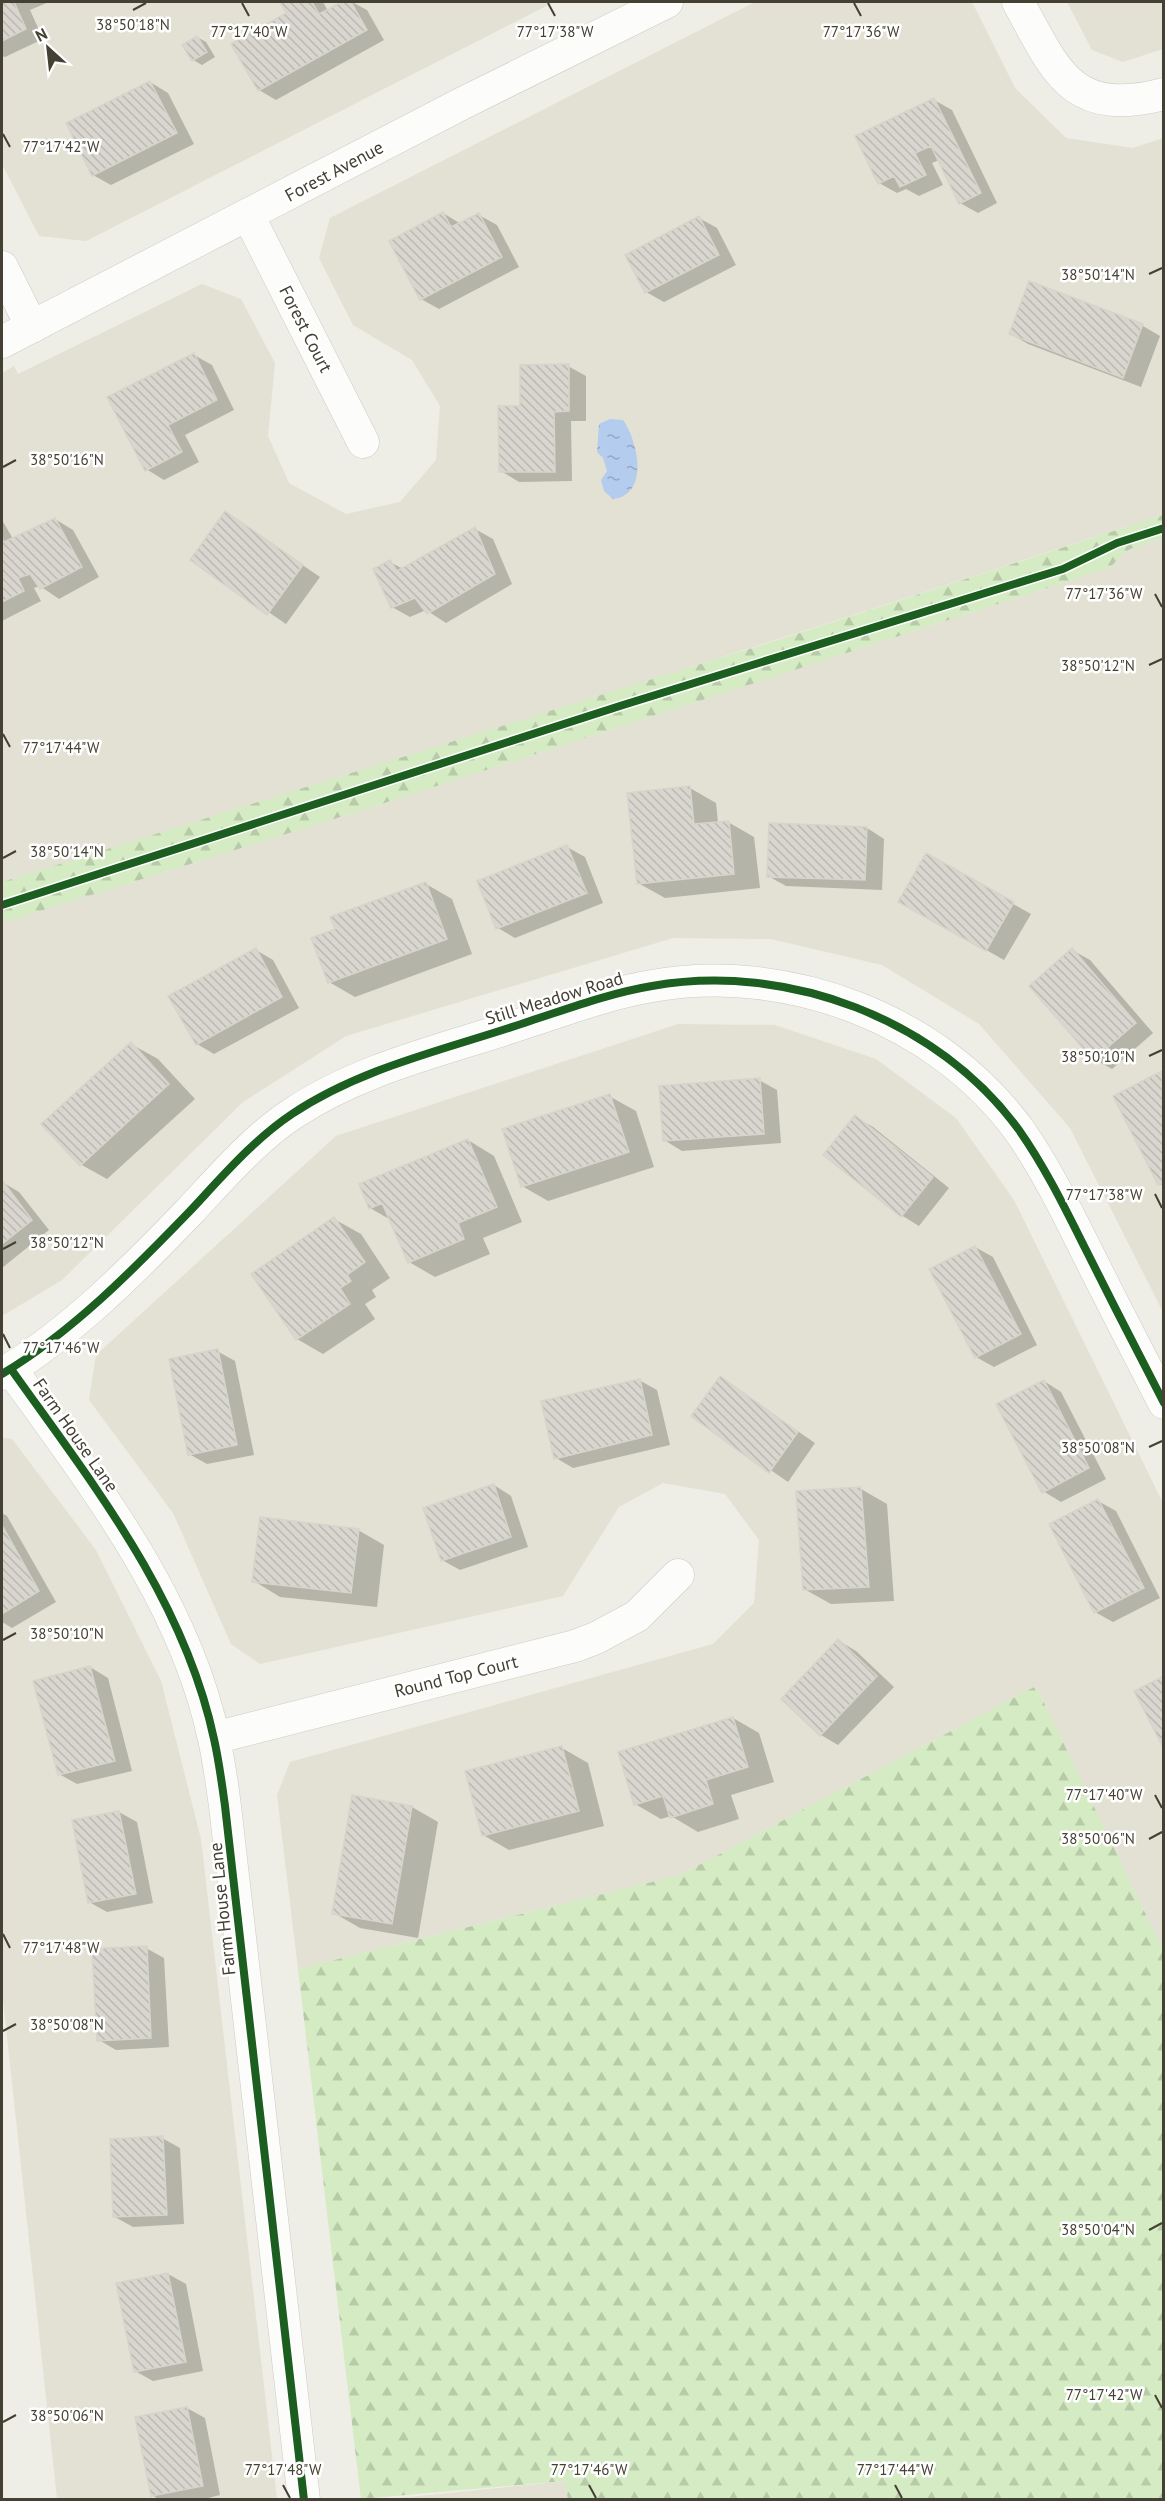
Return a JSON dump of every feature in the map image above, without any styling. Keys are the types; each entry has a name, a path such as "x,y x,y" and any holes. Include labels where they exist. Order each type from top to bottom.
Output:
{"street":[{"name":"Forest Avenue","path":"2,342 453,108 667,2"},
{"path":"1017,2 1055,69 1072,87 1091,97 1108,100 1164,94"},
{"name":"Forest Court","path":"248,215 363,442"},
{"path":"2,267 32,327"},
{"name":"Still Meadow Road","path":"6,1372 57,1335 138,1265 251,1147 290,1114 326,1094 443,1046 525,1023 586,1002 653,985 711,980 765,983 825,996 882,1018 935,1049 982,1088 1018,1129 1051,1180 1164,1403"},
{"name":"Farm House Lane","path":"6,1372 120,1523 160,1593 196,1680 214,1738 225,1806 304,2499"},
{"name":"Round Top Court","path":"214,1738 575,1646 596,1638 637,1616 678,1575"}],"shaded area":[{"path":"2,2 554,2 86,241 39,236 2,164"},
{"path":"755,2 972,2 1015,88 1066,138 1133,148 1163,138 1163,515 2,889 2,373 14,366 18,374 202,284 241,299 275,363 268,436 289,483 346,514 400,502 436,460 440,406 412,360 353,325 319,258 330,218"},
{"path":"1067,2 1163,2 1163,49 1123,62 1092,50"},
{"path":"1163,538 1163,1312 1070,1128 979,1024 882,965 771,939 673,938 346,1036 243,1102 62,1280 2,1316 2,923 363,810 1109,568 1130,549"},
{"path":"678,1024 775,1025 876,1059 956,1118 1014,1200 1163,1503 1163,1950 1036,1686 680,1875 298,1969 277,1795 290,1762 713,1644 754,1603 759,1540 725,1494 663,1483 619,1507 563,1596 260,1664 231,1644 173,1513 89,1400 96,1355 336,1136"},
{"path":"2,1438 12,1439 96,1550 161,1681 201,1839 277,2499 57,2499 2,1990"},
{"path":"566,2481 568,2499 381,2500"}],"green space":[{"path":"1163,515 1163,538 1130,549 1109,568 363,810 2,923 2,882 768,643"},
{"path":"1036,1686 1163,1950 1163,2499 568,2500 565,2481 361,2499 298,1969 680,1875"}],"water":[{"path":"610,419 623,420 633,441 637,466 632,488 625,495 613,499 604,491 601,480 607,471 603,458 597,452 599,424"}],"building":[{"path":"2,2 14,2 26,29 2,41"},
{"path":"280,2 312,2 319,14 342,2 351,2 367,30 258,91 231,44 286,13"},
{"path":"197,36 207,52 192,61 182,45"},
{"path":"150,81 177,133 92,176 66,123"},
{"path":"934,98 981,193 959,204 931,146 915,153 926,175 900,187 894,176 878,184 855,136"},
{"path":"443,212 451,227 479,213 502,257 420,300 389,241"},
{"path":"699,216 719,255 645,293 625,255"},
{"path":"1029,281 1143,324 1123,378 1009,334"},
{"path":"194,353 217,400 168,425 182,452 145,471 107,397"},
{"path":"569,364 569,411 554,412 555,472 499,472 498,406 520,406 520,365"},
{"path":"225,511 303,565 267,615 190,560"},
{"path":"55,518 82,567 40,589 30,574 18,578 24,591 2,602 2,538 4,542"},
{"path":"475,527 495,574 427,614 415,598 391,608 373,569 390,560 397,571"},
{"path":"690,786 694,824 729,821 734,874 637,884 627,793"},
{"path":"769,823 867,827 865,880 767,877"},
{"path":"567,845 587,893 496,929 477,881"},
{"path":"926,853 1014,902 986,951 898,902"},
{"path":"426,882 447,939 328,983 311,938 335,929 330,917"},
{"path":"256,948 282,997 196,1045 168,996"},
{"path":"1072,948 1136,1023 1093,1060 1029,986"},
{"path":"131,1042 169,1084 80,1166 41,1124"},
{"path":"1162,1071 1164,1182 1158,1185 1113,1096"},
{"path":"760,1078 764,1134 663,1141 659,1086"},
{"path":"610,1094 629,1152 521,1187 502,1129"},
{"path":"855,1115 933,1177 901,1217 823,1155"},
{"path":"468,1139 497,1207 458,1223 464,1239 408,1263 382,1203 369,1209 359,1184"},
{"path":"2,1180 32,1220 2,1244"},
{"path":"334,1217 365,1262 347,1275 351,1281 340,1288 350,1304 296,1340 251,1274"},
{"path":"975,1246 1021,1334 975,1358 929,1269"},
{"path":"218,1349 237,1445 188,1455 169,1359"},
{"path":"720,1376 798,1432 769,1473 691,1416"},
{"path":"640,1379 652,1435 554,1459 541,1401"},
{"path":"1044,1380 1089,1468 1042,1493 996,1404"},
{"path":"494,1484 511,1537 441,1561 423,1508"},
{"path":"861,1487 869,1587 803,1590 796,1491"},
{"path":"1098,1499 1144,1588 1094,1613 1049,1524"},
{"path":"260,1517 359,1529 351,1593 252,1582"},
{"path":"2,1525 39,1591 2,1614"},
{"path":"838,1639 877,1676 820,1736 781,1699"},
{"path":"90,1666 115,1761 58,1775 33,1681"},
{"path":"1164,1676 1164,1749 1134,1691"},
{"path":"733,1717 748,1767 706,1780 713,1804 670,1818 663,1796 634,1805 618,1752"},
{"path":"562,1746 579,1811 482,1836 465,1771"},
{"path":"352,1795 412,1806 392,1924 332,1914"},
{"path":"119,1811 136,1894 88,1903 72,1820"},
{"path":"147,1946 151,2038 97,2041 92,1949"},
{"path":"163,2136 167,2215 113,2217 110,2139"},
{"path":"168,2273 186,2362 134,2372 116,2283"},
{"path":"187,2407 203,2486 151,2496 135,2417"}],"cycle path":[{"path":"2,905 623,705 1063,569 1117,543 1164,528"},
{"path":"2,1374 77,1320 146,1256 251,1147 278,1124 320,1097 348,1083 408,1060 590,1001 652,986 703,981 755,983 806,992 856,1007 903,1029 946,1057 986,1091 1019,1130 1046,1173 1164,1403"},
{"path":"11,1369 103,1499 158,1590 181,1638 200,1687 214,1739 225,1806 304,2500"}]}
